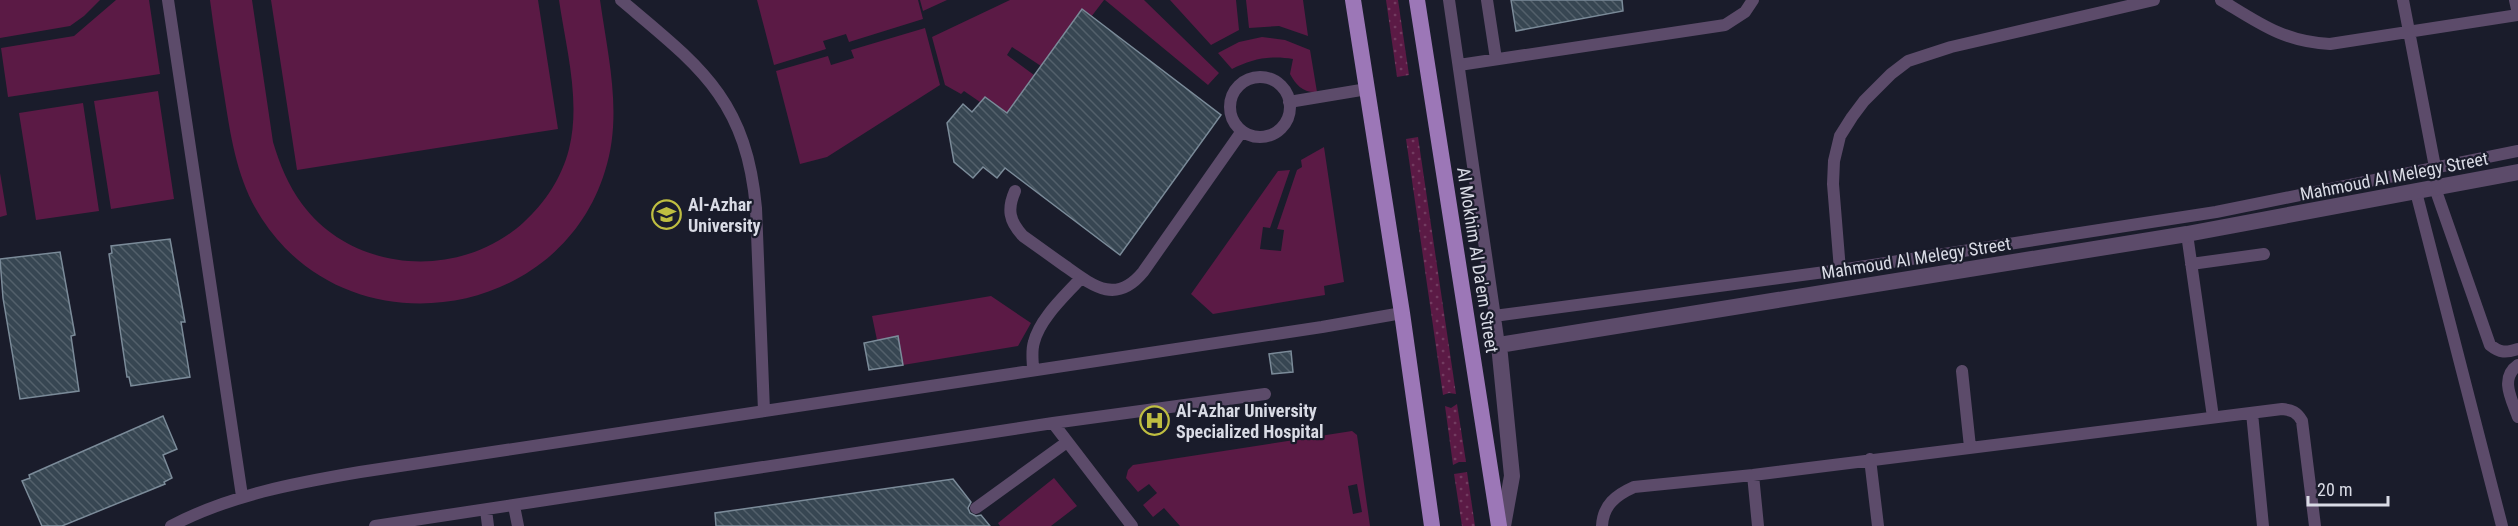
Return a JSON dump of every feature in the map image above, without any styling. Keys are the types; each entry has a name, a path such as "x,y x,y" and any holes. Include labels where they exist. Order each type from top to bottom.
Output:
{"main road":[{"path":"1353,0 1402,313 1432,526"},
{"name":"Al Mokhim Al Da'em Street","path":"1417,0 1501,526"}],"street":[{"name":"Mahmoud Al Melegy Street","path":"1498,345 2187,234 2518,172"},
{"path":"1498,345 1512,476 1501,526"}],"lane":[{"path":"168,0 242,496"},
{"path":"621,0 709,78 737,124 747,151 754,179 756,208 764,411"},
{"path":"1449,0 1498,345"},
{"path":"1487,0 1496,59"},
{"path":"1459,65 1725,25 1745,12 1753,0"},
{"path":"1840,270 1833,184 1834,161 1840,136 1864,100 1891,74 1908,61 1951,47 2154,0"},
{"path":"2221,0 2278,34 2312,43 2330,44 2518,14 2515,0"},
{"path":"2403,0 2435,167"},
{"path":"1257,77 1268,78 1278,83 1286,92 1290,102 1287,120 1276,133 1259,137 1242,131 1233,121 1230,107 1233,93 1246,81 1257,77"},
{"path":"1290,102 1367,89"},
{"path":"1016,191 1010,203 1010,215 1014,227 1023,236 1097,288 1106,290 1123,288 1137,278 1242,131"},
{"path":"1494,316 1840,270 2216,212 2518,152"},
{"path":"2435,188 2490,345 2498,351 2507,353 2518,349"},
{"path":"2416,192 2502,526"},
{"path":"2187,234 2213,417"},
{"path":"2191,264 2264,254"},
{"path":"1033,370 1032,352 1036,336 1045,321 1081,278"},
{"path":"171,526 242,496 360,472 1402,313"},
{"path":"2518,365 2509,374 2507,384 2518,417"},
{"path":"1962,371 1970,447"},
{"path":"375,526 458,520 486,510 1053,423 1265,394"},
{"path":"1602,526 1607,506 1618,494 1634,487 1753,475 2282,409 2298,414 2302,421 2315,526"},
{"path":"2252,413 2263,526"},
{"path":"1053,423 1132,526"},
{"path":"976,508 1067,442"},
{"path":"1870,459 1878,526"},
{"path":"1753,475 1758,526"},
{"path":"514,506 518,526"},
{"path":"486,510 488,526"}],"shaded area":[{"path":"0,0 100,0 70,26 0,38"},
{"path":"116,0 149,0 160,74 8,97 1,48 74,36"},
{"path":"210,0 252,0 273,142 285,174 302,204 324,227 350,244 378,256 409,261 440,260 470,254 499,241 524,222 546,198 562,170 572,131 573,93 559,0 600,0 610,64 613,129 605,171 581,222 544,261 499,288 448,302 396,302 345,289 300,261 262,219 253,205 246,190 233,143"},
{"path":"271,0 538,0 558,129 297,170"},
{"path":"757,0 918,0 923,19 849,42 846,34 823,41 826,49 774,65"},
{"path":"920,0 947,0 923,11"},
{"path":"1010,0 1104,0 1091,17 1041,66 1012,47 1007,55 1034,75 1007,113 986,97 980,102 964,91 961,94 945,85 932,37"},
{"path":"1105,0 1144,0 1219,73 1208,85"},
{"path":"1170,0 1236,0 1239,30 1211,45"},
{"path":"1246,0 1303,0 1308,36 1279,26 1249,28"},
{"path":"1386,0 1398,0 1409,75 1397,77"},
{"path":"925,28 940,85 827,157 800,164 776,71 828,56 831,65 854,58 851,50"},
{"path":"1262,37 1285,40 1310,50 1317,92 1304,90 1295,82 1290,74 1293,59 1277,57 1261,59 1232,69 1218,53 1239,42"},
{"path":"158,91 174,199 111,209 94,101"},
{"path":"83,103 99,211 36,220 19,113"},
{"path":"1418,137 1456,394 1443,395 1406,139"},
{"path":"1324,147 1344,282 1324,286 1325,295 1213,314 1191,294 1278,171 1290,170 1270,228 1263,227 1260,249 1281,251 1284,230 1277,229 1297,170 1302,167 1301,160"},
{"path":"0,173 7,215 0,217"},
{"path":"991,296 1031,323 1018,346 903,365 898,337 877,340 872,316"},
{"path":"1457,404 1466,462 1453,465 1445,406 1451,408"},
{"path":"1352,431 1357,435 1370,526 1180,526 1164,508 1153,517 1143,505 1157,493 1149,484 1138,492 1126,478 1128,470 1133,465","holes":["1357,484 1362,512 1353,514 1348,486"]},
{"path":"1467,472 1475,526 1462,526 1454,474"},
{"path":"1054,478 1077,506 1051,526 1000,526 998,523"}],"building":[{"path":"1511,0 1622,0 1623,11 1516,31"},
{"path":"1082,9 1221,115 1120,255 1005,168 997,178 983,167 973,178 954,162 947,123 963,104 972,112 985,97 1007,113"},
{"path":"170,239 185,322 181,322 190,377 131,386 129,377 127,377 109,254 112,253 111,246"},
{"path":"60,252 75,335 71,336 79,391 20,399 3,298 0,259"},
{"path":"898,336 903,365 869,370 864,343"},
{"path":"1291,351 1293,372 1272,374 1269,354"},
{"path":"163,416 177,449 163,455 172,478 164,482 165,484 62,526 42,526 22,481 30,478 29,475"},
{"path":"953,479 971,502 968,508 970,513 976,516 981,515 990,526 716,526 715,513"}],"place":[{"name":"Al-Azhar University","path":"667,214"},
{"name":"Al-Azhar University Specialized Hospital","path":"1155,420"}]}
